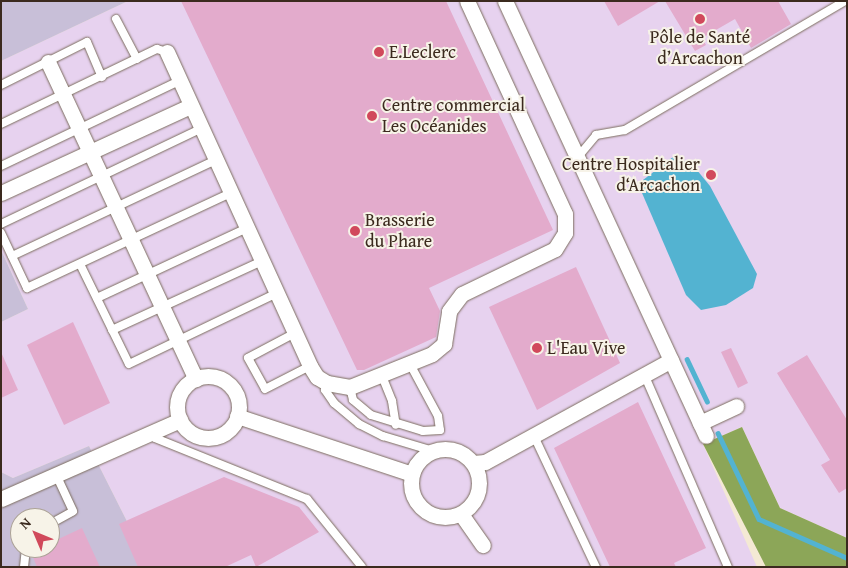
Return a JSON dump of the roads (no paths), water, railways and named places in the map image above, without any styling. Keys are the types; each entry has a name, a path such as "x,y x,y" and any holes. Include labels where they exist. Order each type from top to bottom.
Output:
{"street":[{"path":"167,52 310,366 317,377 327,383 350,387 382,376 432,354 444,344 450,311 462,294 556,249 565,233 565,214 467,1"},
{"path":"505,1 703,429 736,406"},
{"path":"48,62 196,379"},
{"path":"1,193 190,106"},
{"path":"474,463 486,462 533,434 671,360"},
{"path":"215,378 224,382 237,397 237,416 227,432 210,438 192,434 180,420 177,411 181,392 196,379 215,378"},
{"path":"237,416 412,474"},
{"path":"1,499 57,476 180,420"},
{"path":"455,450 474,463 479,473 479,491 471,507 461,514 438,517 427,513 413,496 412,474 416,464 433,451 455,450"},
{"path":"461,514 483,545"}],"lane":[{"path":"577,158 596,135 625,130 845,1"},
{"path":"116,19 138,59"},
{"path":"1,85 87,42 102,77"},
{"path":"1,124 157,49 167,52"},
{"path":"1,166 179,81"},
{"path":"1,224 202,128"},
{"path":"12,256 216,160"},
{"path":"1,233 27,288 231,193"},
{"path":"97,298 246,228"},
{"path":"112,330 262,261"},
{"path":"80,264 128,364 277,293"},
{"path":"295,333 248,358 265,388 310,366"},
{"path":"350,387 353,400 371,415 424,432 440,430 438,416 410,364"},
{"path":"644,374 728,567"},
{"path":"382,376 392,402 396,424"},
{"path":"327,383 325,390 334,403 359,424 383,436 433,451"},
{"path":"153,432 155,438 307,499 362,567"},
{"path":"533,434 596,567"},
{"path":"57,476 73,511 60,518"}],"water":[{"path":"673,157 692,164 710,186 757,274 753,288 726,305 701,310 686,295 642,193 643,180"}],"waterway":[{"path":"687,359 707,401"},
{"path":"718,433 759,519 847,558"}],"place":[{"name":"Pôle de Santé d’Arcachon","path":"700,19"},
{"name":"E.Leclerc","path":"379,52"},
{"name":"Centre commercial Les Océanides","path":"372,116"},
{"name":"Centre Hospitalier d‘Arcachon","path":"711,175"},
{"name":"Brasserie du Phare","path":"355,231"},
{"name":"L'Eau Vive","path":"537,348"}]}
